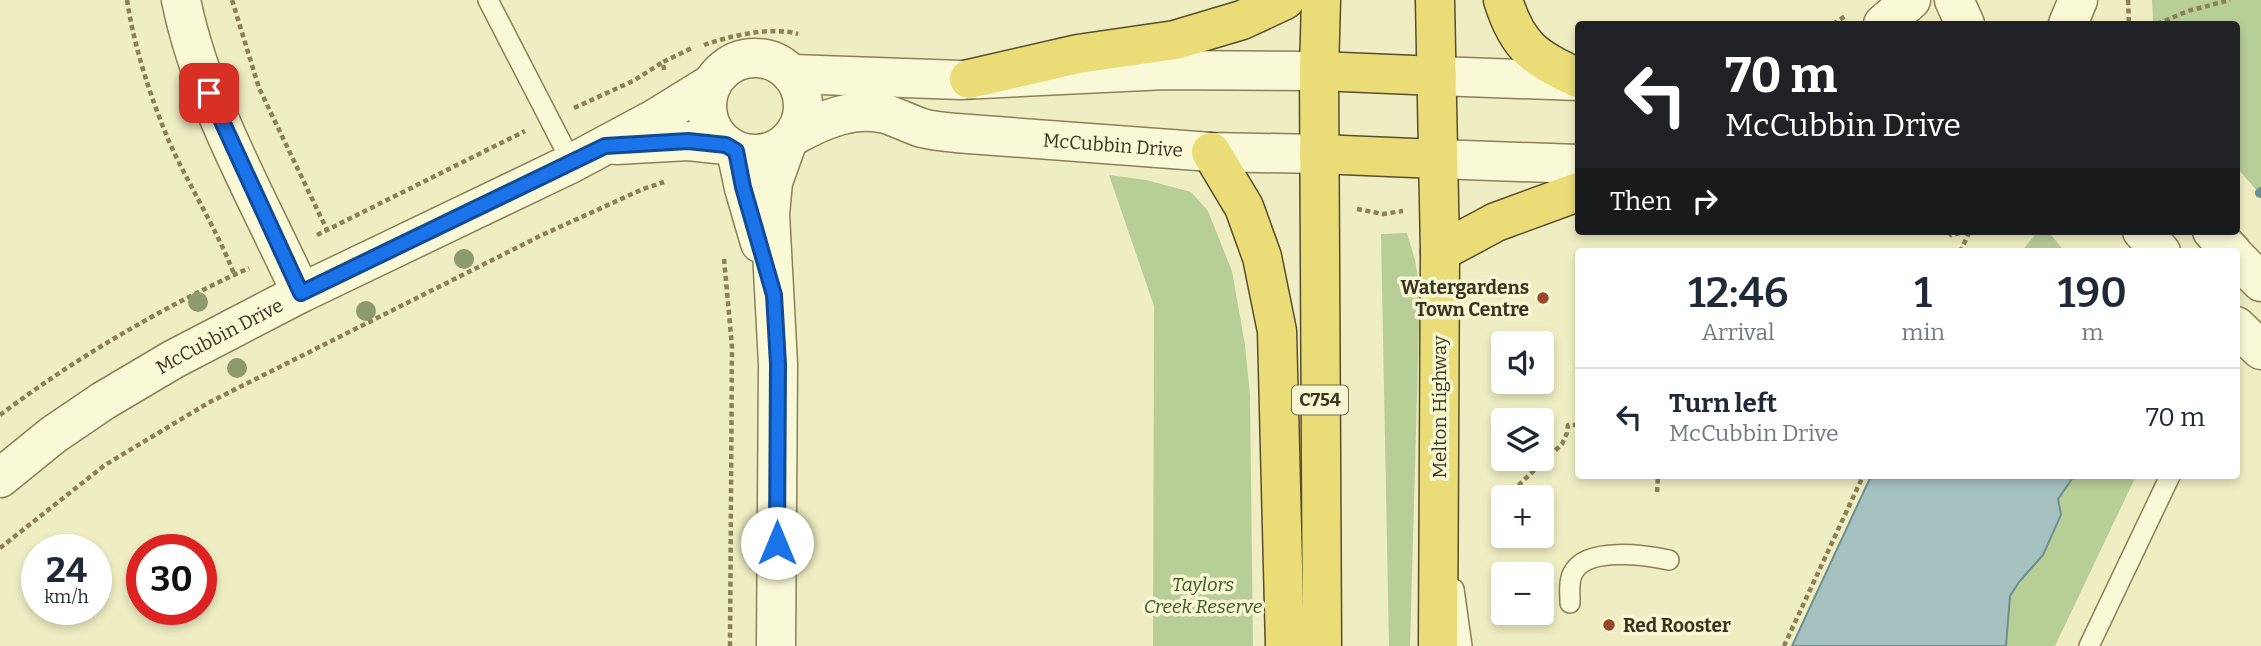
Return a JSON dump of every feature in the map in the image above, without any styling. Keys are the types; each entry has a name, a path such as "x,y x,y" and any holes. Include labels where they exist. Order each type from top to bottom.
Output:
{"highway":[{"path":"969,79 1078,54 1175,40 1242,20 1285,0"},
{"name":"C754","path":"1321,0 1319,154 1322,646"},
{"name":"Melton Highway","path":"1435,0 1440,252 1438,646"},
{"path":"1503,0 1512,27 1525,46 1547,63 1575,77"},
{"path":"1319,71 1437,76"},
{"path":"1211,152 1244,207 1262,257 1277,331 1285,646"},
{"name":"McCubbin Drive","path":"1319,154 1437,159"},
{"path":"1440,252 1496,222 1575,193"}],"street":[{"path":"181,0 209,93 301,293"},
{"path":"1886,21 1911,0"},
{"path":"1954,0 1964,21"},
{"path":"776,646 778,364 770,214 773,181 802,120 804,104 801,88 792,74 773,61 761,57 736,62 722,71 711,84 707,101 708,117 715,133 731,148 749,155 762,155 776,151 791,139"},
{"path":"792,74 881,79 969,79 1165,70 1319,71"},
{"path":"1437,76 1575,79"},
{"name":"McCubbin Drive","path":"0,478 53,435 173,359 301,293 589,155 711,84"},
{"name":"McCubbin Drive","path":"791,139 829,118 867,113 884,114 924,128 956,133 1211,152 1319,154"},
{"name":"McCubbin Drive","path":"589,155 688,141 731,148"},
{"path":"731,148 774,295"},
{"path":"1437,159 1575,164"},
{"path":"2146,235 2157,248"},
{"path":"2216,235 2228,248"},
{"path":"2240,261 2261,282"}],"lane":[{"path":"488,0 550,119 589,155"},
{"path":"2089,646 2170,479"},
{"path":"1439,484 1462,646"},
{"path":"1570,604 1574,569 1589,559 1599,556 1635,555 1669,560"}],"path":[{"path":"127,0 130,22 168,139 234,274"},
{"path":"232,0 259,88 327,230"},
{"path":"2128,0 2129,21"},
{"path":"2164,21 2188,11 2230,0"},
{"path":"0,415 121,334 234,274 550,119 610,93 682,52 726,37 787,31 832,46 830,75"},
{"path":"663,62 672,108"},
{"path":"0,548 105,465 208,403 540,236 643,189 666,182"},
{"path":"722,248 727,273 732,347 730,646"},
{"path":"1518,485 1562,444 1567,425 1575,425"},
{"path":"1657,492 1658,479"},
{"path":"1783,646 1862,479"}],"green space":[{"path":"2152,0 2261,0 2261,195 2240,171 2240,21 2153,21"},
{"name":"Taylors Creek Reserve","path":"1109,175 1146,180 1191,192 1208,211 1232,271 1245,345 1250,395 1253,646 1153,646 1154,306"},
{"path":"1407,233 1420,290 1410,646 1389,646 1381,234"},
{"path":"2035,235 2051,235 2062,248 2024,248"},
{"path":"2072,479 2135,479 2055,646 2006,646 2010,596 2043,555 2061,515 2058,499"}],"water":[{"path":"1870,479 2072,479 2058,499 2061,515 2043,555 2010,596 2006,646 1792,646"}],"place":[{"name":"Watergardens Town Centre","path":"1543,298"},
{"name":"Red Rooster","path":"1609,625"}],"route":[{"path":"209,93 301,293 605,146 688,141 726,145 736,151 743,187 774,295 778,364 777,543"}]}
